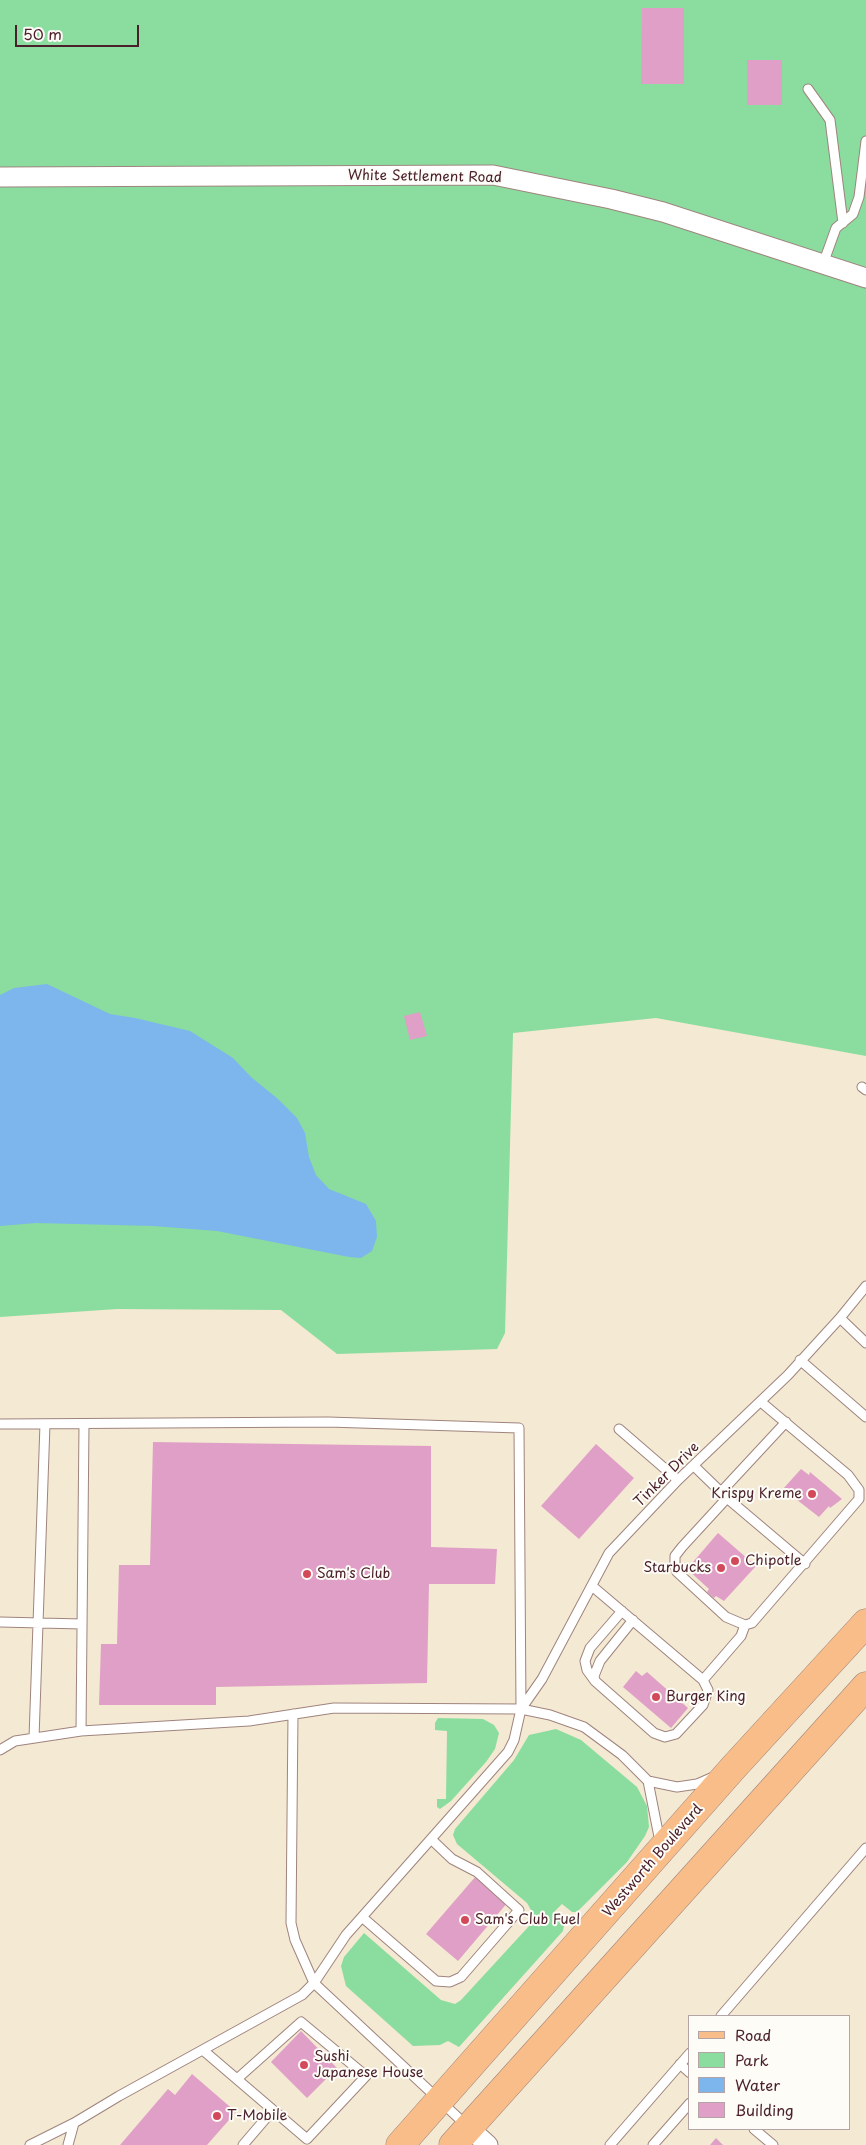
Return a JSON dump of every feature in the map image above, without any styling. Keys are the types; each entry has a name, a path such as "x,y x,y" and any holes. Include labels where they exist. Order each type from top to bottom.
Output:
{"main road":[{"name":"Westworth Boulevard","path":"400,2145 662,1851 733,1768 866,1623"},
{"path":"460,2136 866,1686"}],"street":[{"name":"White Settlement Road","path":"0,176 493,175 611,199 663,212 866,278"},
{"path":"460,2136 488,2145"}],"lane":[{"path":"808,90 830,120 843,223"},
{"path":"823,264 836,228 853,214 859,197 866,141"},
{"name":"Tinker Drive","path":"521,1709 542,1679 609,1553 678,1480 761,1402 840,1318 866,1286"},
{"path":"840,1318 866,1342"},
{"path":"800,1360 866,1417"},
{"path":"761,1402 786,1422 848,1474 859,1490 859,1499 758,1620 741,1624 726,1617 677,1572 675,1556 786,1422"},
{"path":"0,1424 328,1422 518,1428 521,1709 514,1740 508,1752 346,1935 314,1983 302,1995 204,2051 119,2096 74,2123 30,2145"},
{"path":"34,1738 45,1424"},
{"path":"81,1731 84,1424"},
{"path":"619,1429 678,1480"},
{"path":"694,1466 724,1495 805,1564"},
{"path":"592,1586 633,1620 703,1680 708,1690 703,1705 676,1734 665,1737 654,1734 595,1681 587,1670 585,1661 590,1648 622,1611"},
{"path":"595,1681 594,1676 600,1661 633,1620"},
{"path":"0,1622 82,1624"},
{"path":"703,1680 741,1636 741,1624"},
{"path":"0,1750 15,1741 81,1731 249,1721 334,1708 521,1709 550,1715 584,1727 622,1755 648,1781 677,1787 697,1784 733,1768"},
{"path":"293,1714 291,1923 295,1940 314,1983 359,2028 440,2099 460,2136"},
{"path":"648,1781 662,1851"},
{"path":"362,1917 436,1982 450,1982 461,1976 518,1910 477,1872 452,1859 431,1839"},
{"path":"722,2015 866,1848"},
{"path":"204,2051 307,2139 366,2076 301,2022 237,2079"},
{"path":"610,2145 688,2054"},
{"path":"680,2064 688,2071"},
{"path":"653,2145 688,2105"},
{"path":"243,2145 273,2110"},
{"path":"68,2145 74,2123"},
{"path":"755,2130 773,2145"}],"green space":[{"path":"0,0 866,0 866,1056 656,1018 513,1033 505,1333 497,1349 337,1354 281,1310 117,1309 0,1317"},
{"path":"438,1718 483,1719 494,1725 499,1733 495,1749 486,1762 451,1801 440,1809 437,1807 437,1799 446,1799 447,1731 435,1730 435,1723"},
{"path":"556,1729 581,1740 637,1787 647,1806 649,1827 645,1836 627,1862 577,1912 572,1912 562,1904 554,1912 565,1920 563,1931 459,2047 448,2041 440,2045 413,2046 346,1986 341,1966 344,1957 364,1933 441,2000 455,2004 461,2000 530,1925 531,1910 527,1903 457,1844 453,1835 455,1829 514,1760 529,1735"}],"water":[{"path":"47,984 110,1014 190,1031 233,1058 251,1077 278,1099 297,1118 305,1133 309,1157 316,1175 329,1189 366,1204 376,1221 377,1237 372,1251 361,1258 349,1257 217,1231 153,1226 36,1223 0,1226 0,995 14,988"}],"building":[{"path":"642,8 684,8 684,84 641,84"},
{"path":"747,60 782,60 782,105 747,105"},
{"path":"420,1012 427,1036 410,1040 404,1016"},
{"name":"Sam's Club","path":"153,1442 431,1446 431,1547 497,1549 495,1584 429,1584 427,1683 216,1687 216,1705 99,1705 101,1644 117,1644 119,1565 150,1565"},
{"path":"596,1444 634,1478 579,1539 541,1506"},
{"name":"Krispy Kreme","path":"801,1469 809,1475 810,1472 842,1499 830,1508 829,1506 819,1517 783,1489"},
{"name":"Starbucks","path":"718,1533 756,1566 724,1601 716,1596 714,1598 707,1592 709,1589 687,1569"},
{"name":"Burger King","path":"636,1671 642,1676 647,1672 688,1708 671,1728 623,1687"},
{"name":"Sam's Club Fuel","path":"476,1876 508,1902 458,1961 426,1934"},
{"name":"Sushi Japanese House","path":"301,2031 337,2068 307,2098 271,2062"},
{"path":"192,2074 236,2112 207,2145 120,2145 168,2089 175,2095"},
{"path":"716,2138 723,2145 710,2145"}],"place":[{"name":"Krispy Kreme","path":"812,1494"},
{"name":"Chipotle","path":"735,1561"},
{"name":"Starbucks","path":"721,1568"},
{"name":"Sam's Club","path":"307,1574"},
{"name":"Burger King","path":"656,1697"},
{"name":"Sam's Club Fuel","path":"465,1920"},
{"name":"Sushi Japanese House","path":"304,2065"},
{"name":"T-Mobile","path":"217,2116"}]}
